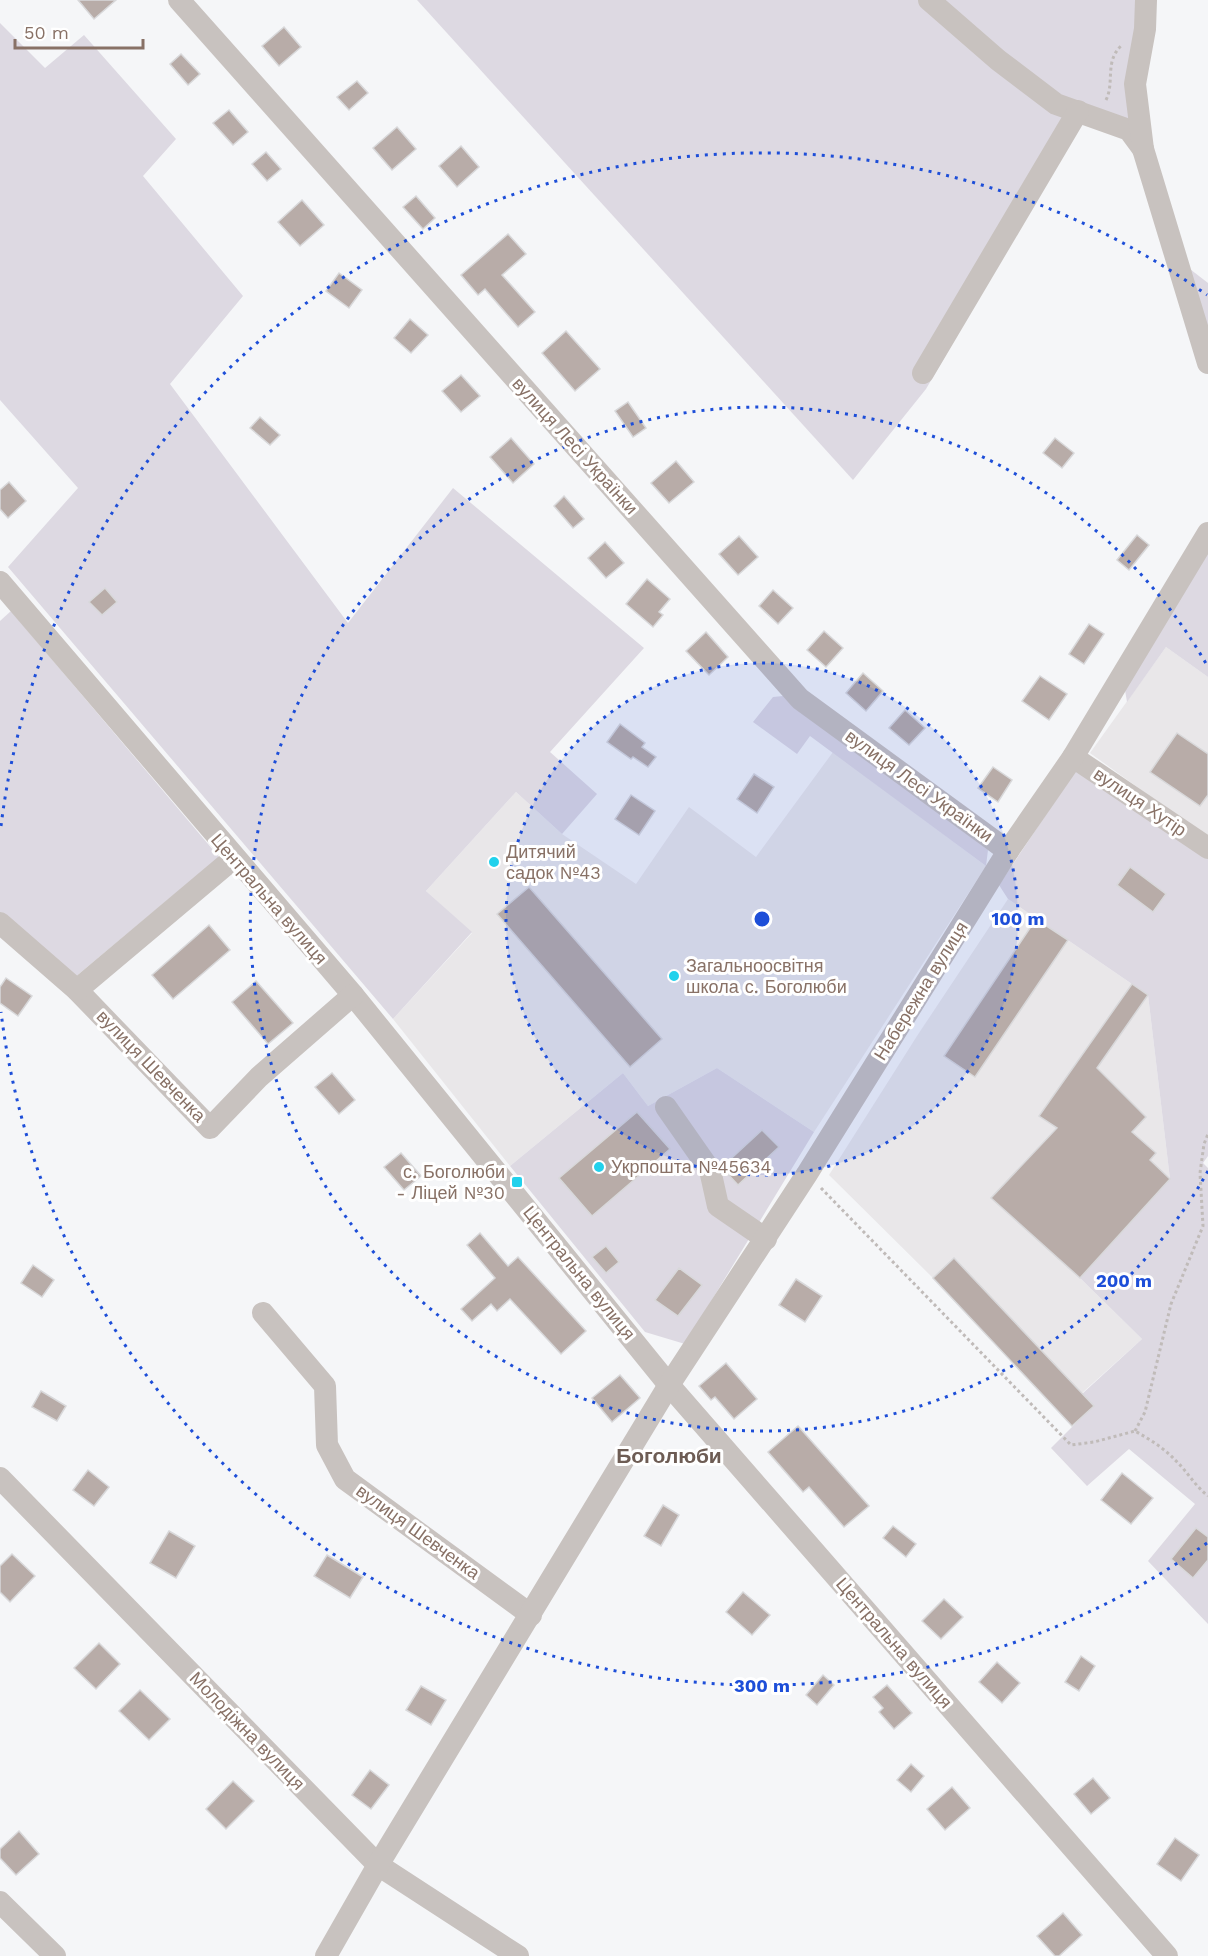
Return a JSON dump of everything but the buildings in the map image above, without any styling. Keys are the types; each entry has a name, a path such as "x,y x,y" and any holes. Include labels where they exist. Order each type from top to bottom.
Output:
{"street":[{"name":"вулиця Лесі Українки","path":"179,0 800,699 1008,851"},
{"path":"929,0 998,60 1056,104 1129,130 1143,150"},
{"path":"1146,0 1145,29 1135,84 1143,150 1208,363"},
{"path":"923,373 1078,111"},
{"name":"Набережна вулиця","path":"669,1385 766,1239 1008,851 1073,757 1208,533"},
{"name":"Центральна вулиця","path":"0,582 353,995 669,1385 1167,1956"},
{"name":"вулиця Хутір","path":"1073,757 1208,848"},
{"path":"77,990 234,858"},
{"name":"вулиця Шевченка","path":"0,923 77,990 210,1128 259,1077 353,995"},
{"path":"666,1107 710,1170 718,1206 766,1239"},
{"name":"вулиця Шевченка","path":"263,1313 325,1386 327,1445 345,1479 531,1615"},
{"path":"326,1956 378,1865 669,1385"},
{"name":"Молодіжна вулиця","path":"0,1478 378,1865 518,1956"},
{"path":"0,1902 55,1956"}],"path":[{"path":"1078,111 1103,105 1108,97 1110,67 1117,49 1145,29"},
{"path":"1136,1431 1148,1403 1171,1304 1203,1227 1200,1173 1204,1144 1208,1134"},
{"path":"807,1174 1071,1445 1094,1442 1136,1431 1154,1442 1174,1459 1208,1496"}],"shaded area":[{"path":"417,0 921,0 1082,121 926,389 853,480"},
{"path":"937,0 1142,0 1133,125 1059,99"},
{"path":"0,23 45,68 84,35 176,139 143,176 243,296 170,384 348,623 453,488 644,648 550,752 597,794 562,834 516,792 426,891 472,932 393,1019 8,567 78,488 0,400"},
{"path":"1186,266 1208,283 1208,339"},
{"path":"1208,546 1208,677 1166,647 1127,702 1124,684"},
{"path":"11,611 219,857 74,978 0,914 0,621"},
{"path":"1166,647 1208,677 1208,838 1090,753"},
{"path":"783,696 988,850 986,866 810,736 797,754 753,722 773,697"},
{"name":"Загальноосвітня школа с. Боголюби","path":"833,752 986,866 814,1132 717,1068 648,1106 623,1073 510,1166 393,1019 472,933 426,891 516,792 562,834 636,884 689,807 756,857"},
{"path":"1077,768 1208,856 1208,1156 1203,1163 1208,1168 1208,1624 1148,1561 1195,1504 1129,1449 1087,1486 1051,1448 1093,1406 1082,1394 1142,1339 1080,1278 1170,1179 1148,995 1008,899 999,885"},
{"path":"1008,899 1148,995 1170,1179 1080,1278 1142,1339 1082,1393 1094,1406 1072,1426 933,1278 829,1175 917,1036"},
{"path":"717,1068 814,1132 685,1344 645,1332 510,1166 623,1073 648,1106"}],"place":[{"name":"Дитячий садок №43","path":"494,862"},
{"name":"Загальноосвітня школа с. Боголюби","path":"674,976"},
{"name":"Укрпошта №45634","path":"599,1167"},
{"name":"с. Боголюби - Ліцей №30","path":"517,1182"}],"district":[{"name":"Боголюби","path":"669,1456"}]}
